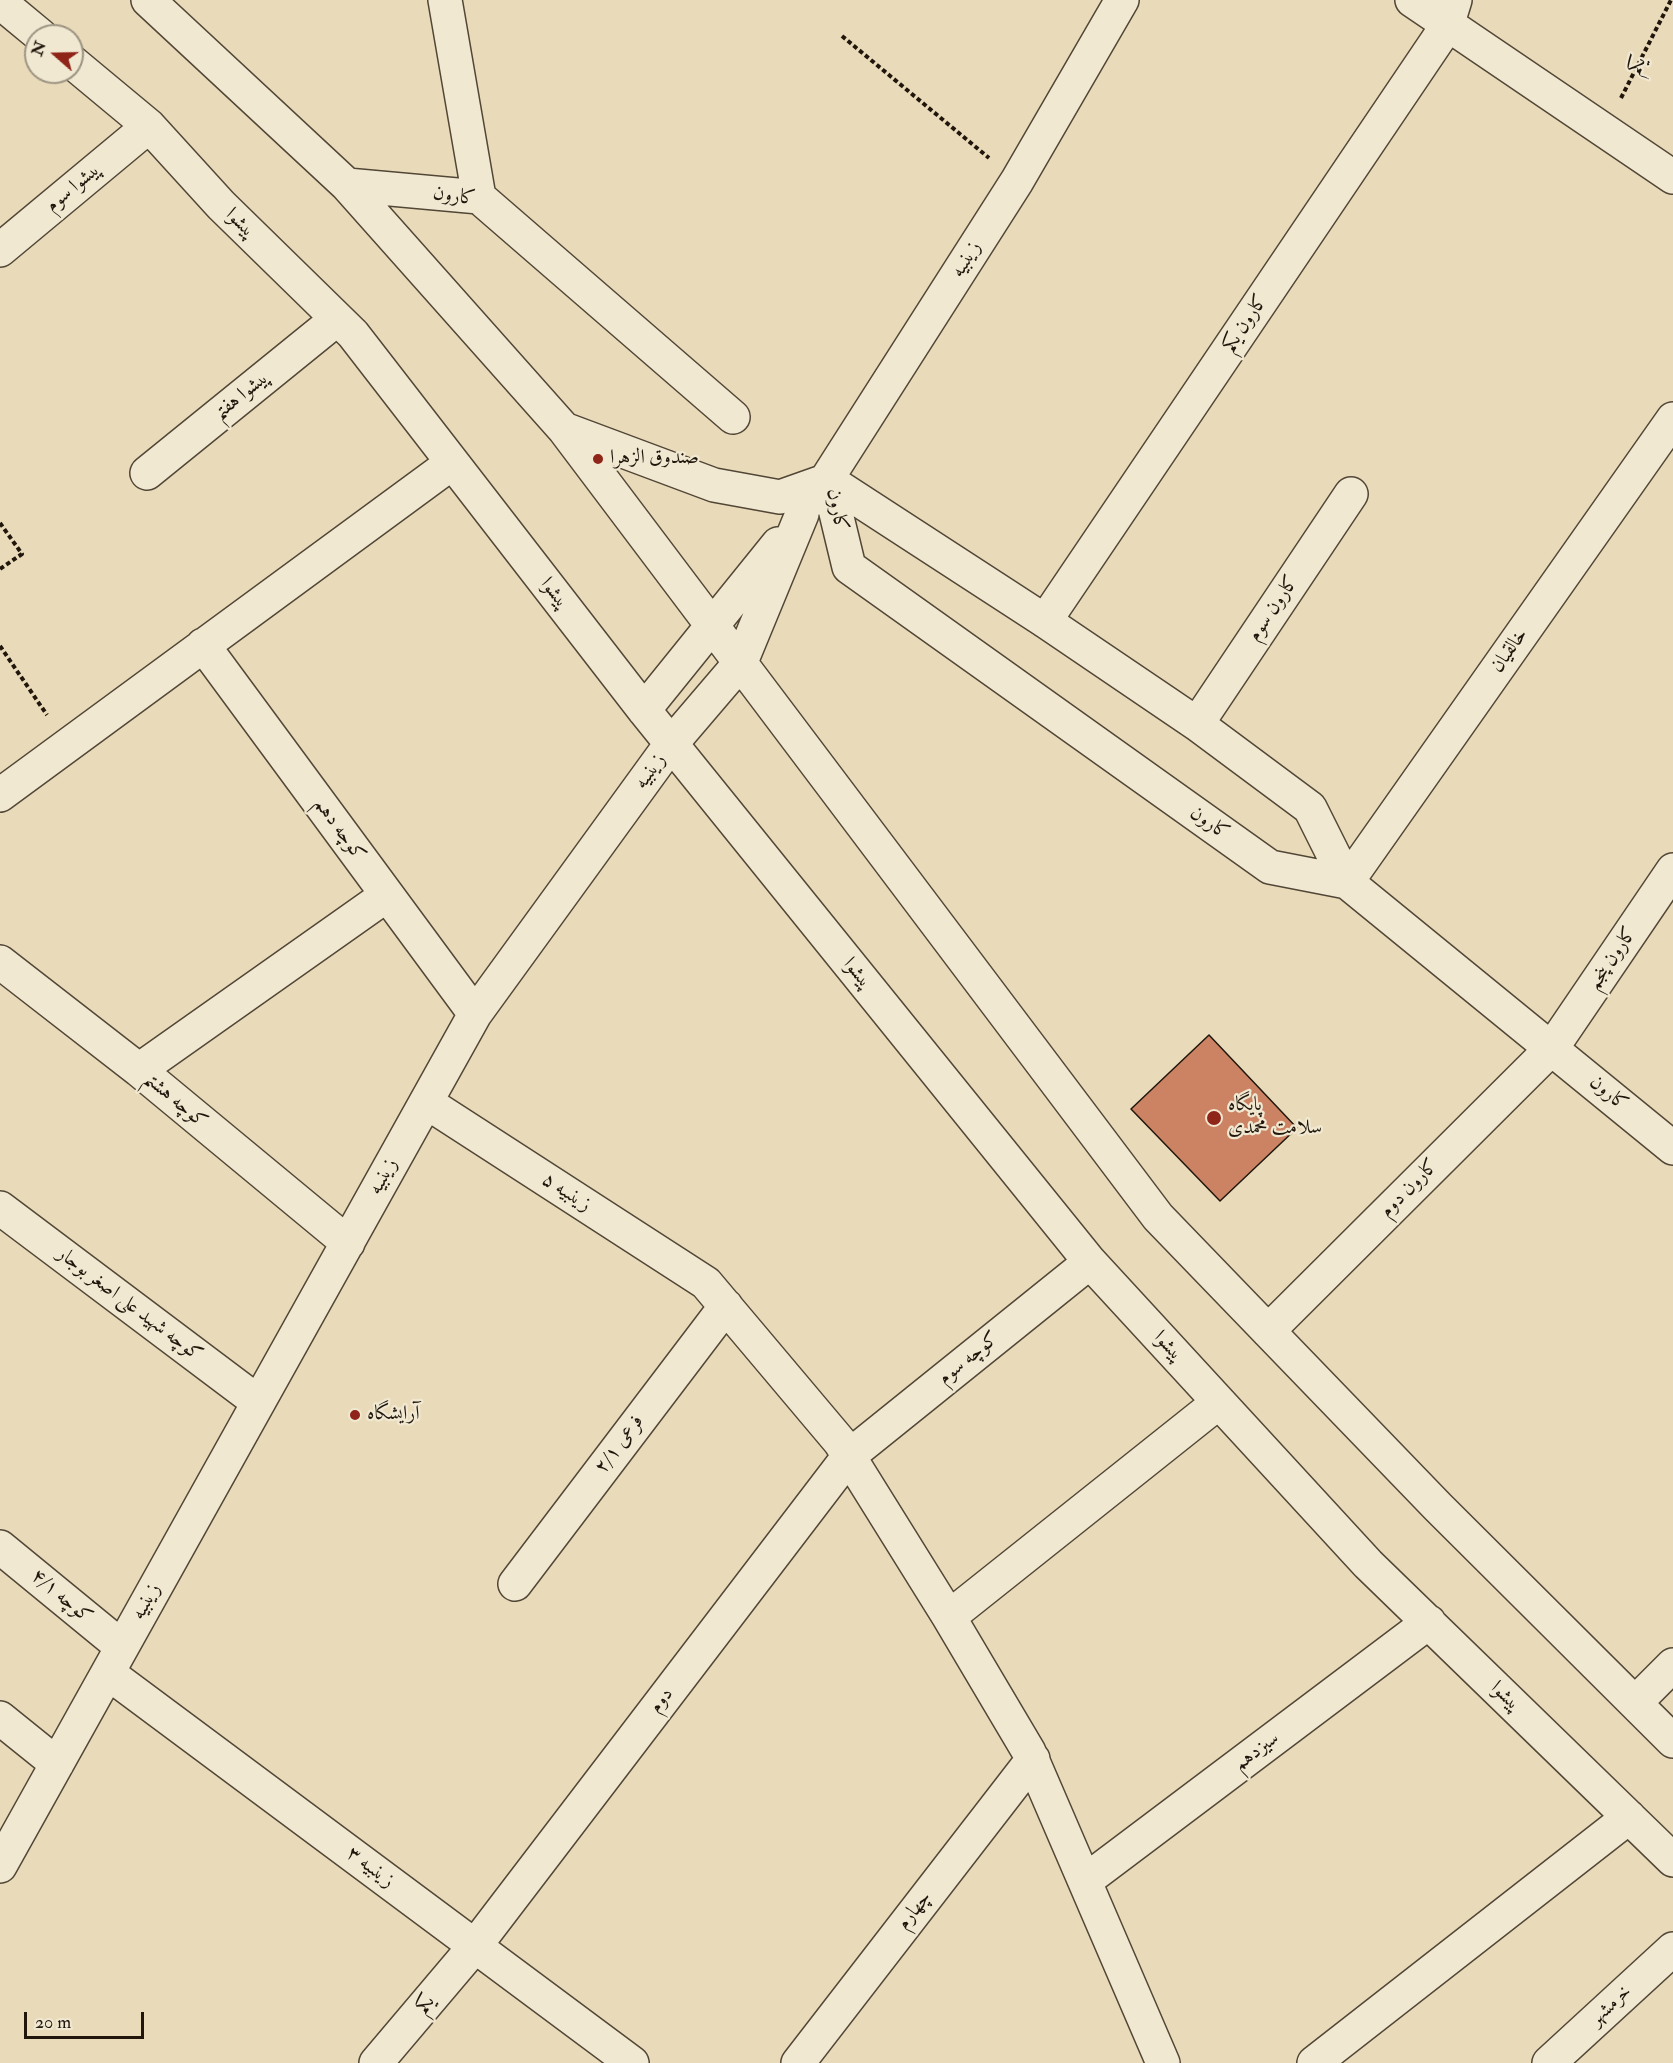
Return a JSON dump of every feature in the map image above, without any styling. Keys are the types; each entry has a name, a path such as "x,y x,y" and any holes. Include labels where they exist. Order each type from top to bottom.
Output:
{"street":[{"path":"148,0 347,185 564,429 1158,1217 1438,1507 1673,1741"},
{"name":"زینبیه","path":"644,710 714,626 828,480 1017,181 1122,0"},
{"path":"1412,0 1451,13 1604,131 1673,177"},
{"path":"0,2 27,24"},
{"path":"454,5 479,197"},
{"name":"کارون یکم","path":"1046,621 1451,13"},
{"name":"پیشوا","path":"84,72 148,126 221,205 353,334 671,744 1090,1262 1368,1564 1673,1860"},
{"name":"پیشوا سوم","path":"0,250 148,126"},
{"name":"کارون","path":"347,185 479,197 733,417"},
{"name":"پیشوا هفتم","path":"147,473 337,319"},
{"name":"خالقیان","path":"1347,882 1673,419"},
{"path":"564,429 714,486 780,497 828,480"},
{"path":"0,795 452,463"},
{"name":"کارون","path":"828,480 1046,621 1197,724 1310,808 1347,882 1673,1148"},
{"name":"کارون","path":"828,480 849,567 1270,867 1347,882"},
{"name":"کارون سوم","path":"1197,724 1351,495"},
{"name":"زینبیه","path":"0,1866 475,1014 671,744 741,662 802,514"},
{"name":"کوچه دهم","path":"203,645 475,1014"},
{"name":"کارون پنجم","path":"1552,1048 1673,870"},
{"path":"138,1070 387,895"},
{"name":"کوچه هشتم","path":"0,962 138,1070 348,1243"},
{"name":"کارون دوم","path":"1268,1331 1552,1048"},
{"name":"زینبیه ۵","path":"426,1102 716,1295 849,1456 949,1617 1033,1759 1163,2063"},
{"name":"کوچه شهید علی اصغر بوجار","path":"0,1208 258,1402"},
{"name":"کوچه سوم","path":"849,1456 1090,1262"},
{"name":"فرعی ۲/۱","path":"515,1584 716,1295"},
{"path":"949,1617 1219,1402"},
{"name":"دوم","path":"475,1946 849,1456"},
{"name":"کوچه ۴/۱","path":"0,1547 115,1660"},
{"name":"سیزدهم","path":"1085,1881 1429,1622"},
{"name":"زینبیه ۳","path":"115,1660 475,1946 632,2063"},
{"path":"1635,1702 1673,1665"},
{"path":"0,1718 57,1764"},
{"name":"چهارم","path":"798,2063 1033,1759"},
{"path":"1314,2063 1629,1817"},
{"name":"یکم","path":"376,2063 475,1946"},
{"name":"خرمشهر","path":"1550,2063 1673,1949"}],"path":[{"name":"یکم","path":"1604,131 1671,0"},
{"path":"842,36 1017,181"},
{"path":"0,523 22,554 0,569"},
{"path":"0,646 68,745"}],"building":[{"name":"پایگاه سلامت محمدی","path":"1209,1035 1297,1128 1220,1201 1131,1109"}],"place":[{"name":"صندوق الزهرا","path":"598,459"},
{"name":"پایگاه سلامت محمدی","path":"1214,1118"},
{"name":"آرایشگاه","path":"355,1415"}]}
